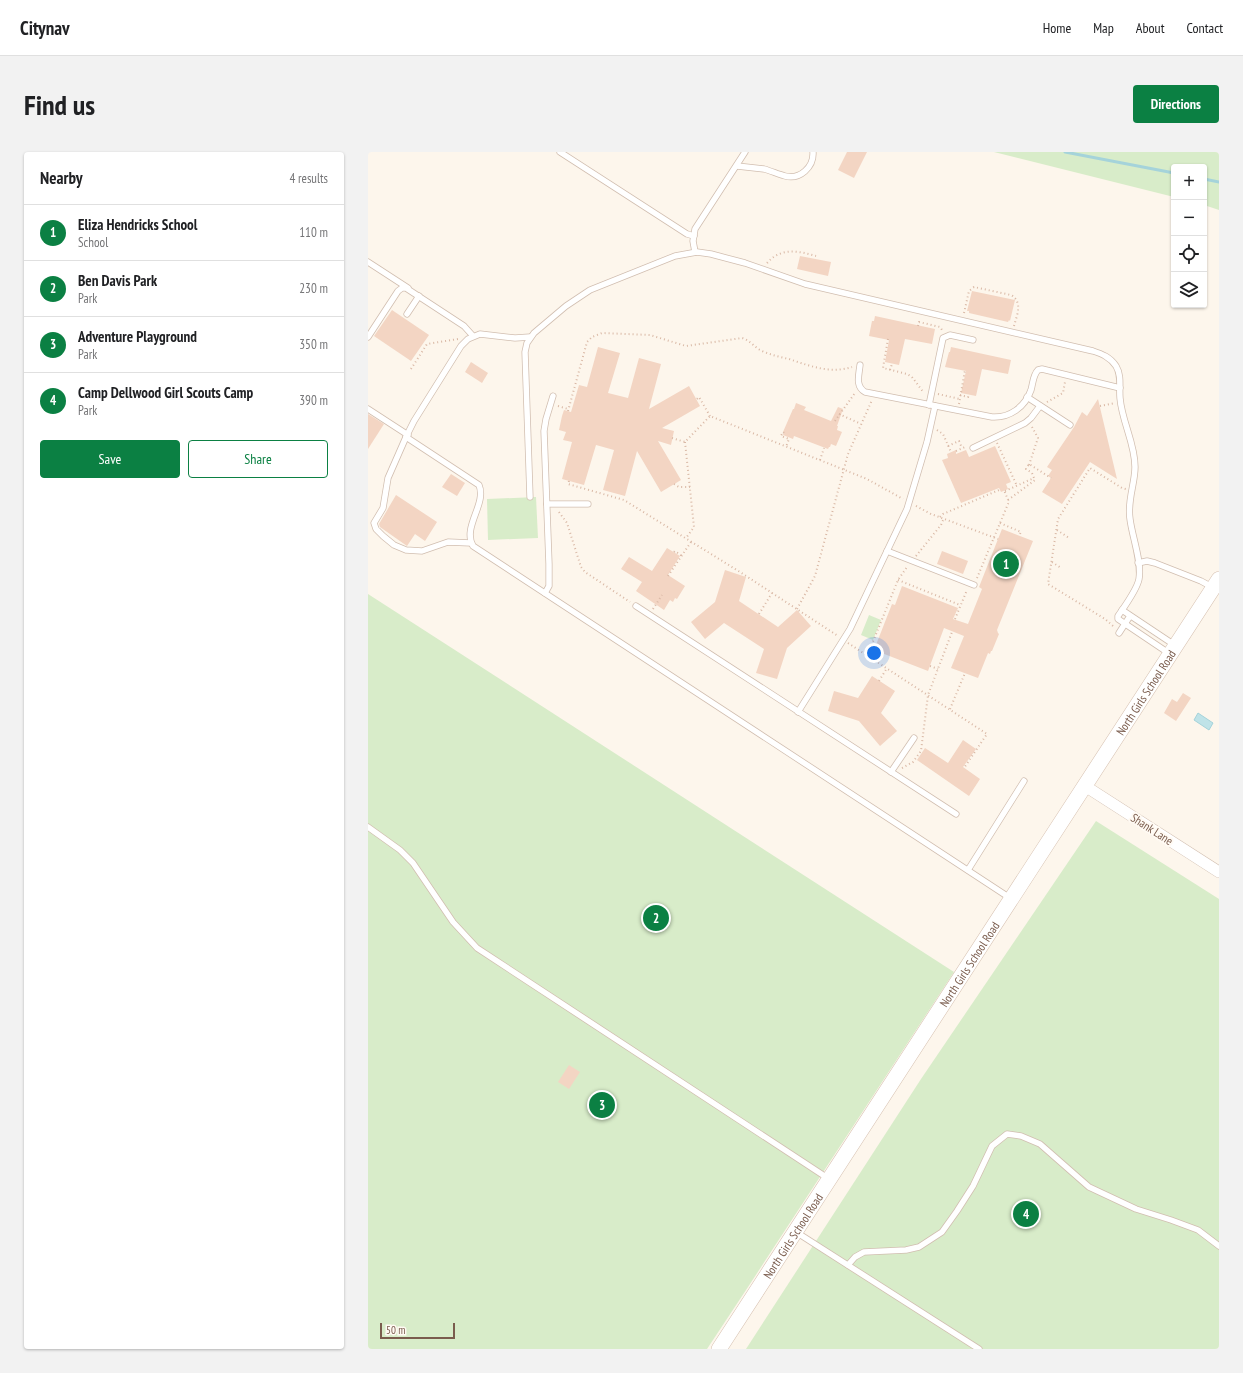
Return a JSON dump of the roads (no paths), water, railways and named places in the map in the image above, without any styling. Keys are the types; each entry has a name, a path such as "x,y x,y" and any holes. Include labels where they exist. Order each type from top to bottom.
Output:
{"main road":[{"name":"North Girls School Road","path":"721,1347 1216,584"}],"street":[{"name":"Shank Lane","path":"1085,786 1219,872"}],"lane":[{"path":"560,152 687,234 694,236"},
{"path":"695,252 695,229 745,152"},
{"path":"737,166 766,170 786,176 798,175 807,170 810,166 813,158 813,152"},
{"path":"530,497 526,352 530,338 552,316 590,290 674,256 695,252 711,254 745,263 805,284 1093,351 1108,357 1115,364 1120,375 1121,402 1131,440 1135,474 1130,518 1138,563 1139,579 1138,584 1118,619 1124,624 1173,650"},
{"path":"368,262 464,326 473,336"},
{"path":"368,337 398,291 402,288 411,290"},
{"path":"407,314 419,296"},
{"path":"530,338 480,334 473,336 464,342 454,355 407,436 388,478 383,508 374,523 376,529 394,545 413,551 428,550 448,542 471,543 1012,899"},
{"path":"798,712 844,640 865,601 909,502 931,428 931,394 941,342 945,336 950,335 973,340"},
{"path":"860,365 858,382 860,387 865,392 992,417 1005,417 1015,412 1027,397 1032,387 1034,375 1038,370 1067,375 1120,388"},
{"path":"545,593 549,586 544,431 553,396"},
{"path":"1027,397 1070,425"},
{"path":"971,447 1022,425 1029,420 1040,406"},
{"path":"368,409 479,485 481,493 470,535 471,543"},
{"path":"546,504 588,504"},
{"path":"887,551 974,585"},
{"path":"1138,563 1147,561 1155,563 1201,581 1216,584"},
{"path":"636,606 956,814"},
{"path":"1122,610 1173,650"},
{"path":"1120,632 1130,616"},
{"path":"891,772 914,738"},
{"path":"968,870 1024,781"},
{"path":"368,827 396,846 413,863 453,922 465,937 478,948 830,1179"},
{"path":"848,1265 855,1257 864,1252 906,1250 919,1247 942,1232 973,1186 992,1146 1007,1134 1021,1136 1040,1144 1089,1187 1136,1209 1198,1230 1219,1246"},
{"path":"796,1232 979,1349"}],"water":[{"path":"1198,713 1213,723 1209,730 1194,720"}],"waterway":[{"path":"1065,152 1171,172"},
{"path":"1207,180 1219,182"}],"place":[{"name":"Eliza Hendricks School","path":"1006,564"},
{"name":"Ben Davis Park","path":"656,918"},
{"name":"Adventure Playground","path":"602,1105"},
{"name":"Camp Dellwood Girl Scouts Camp","path":"1026,1214"}]}
